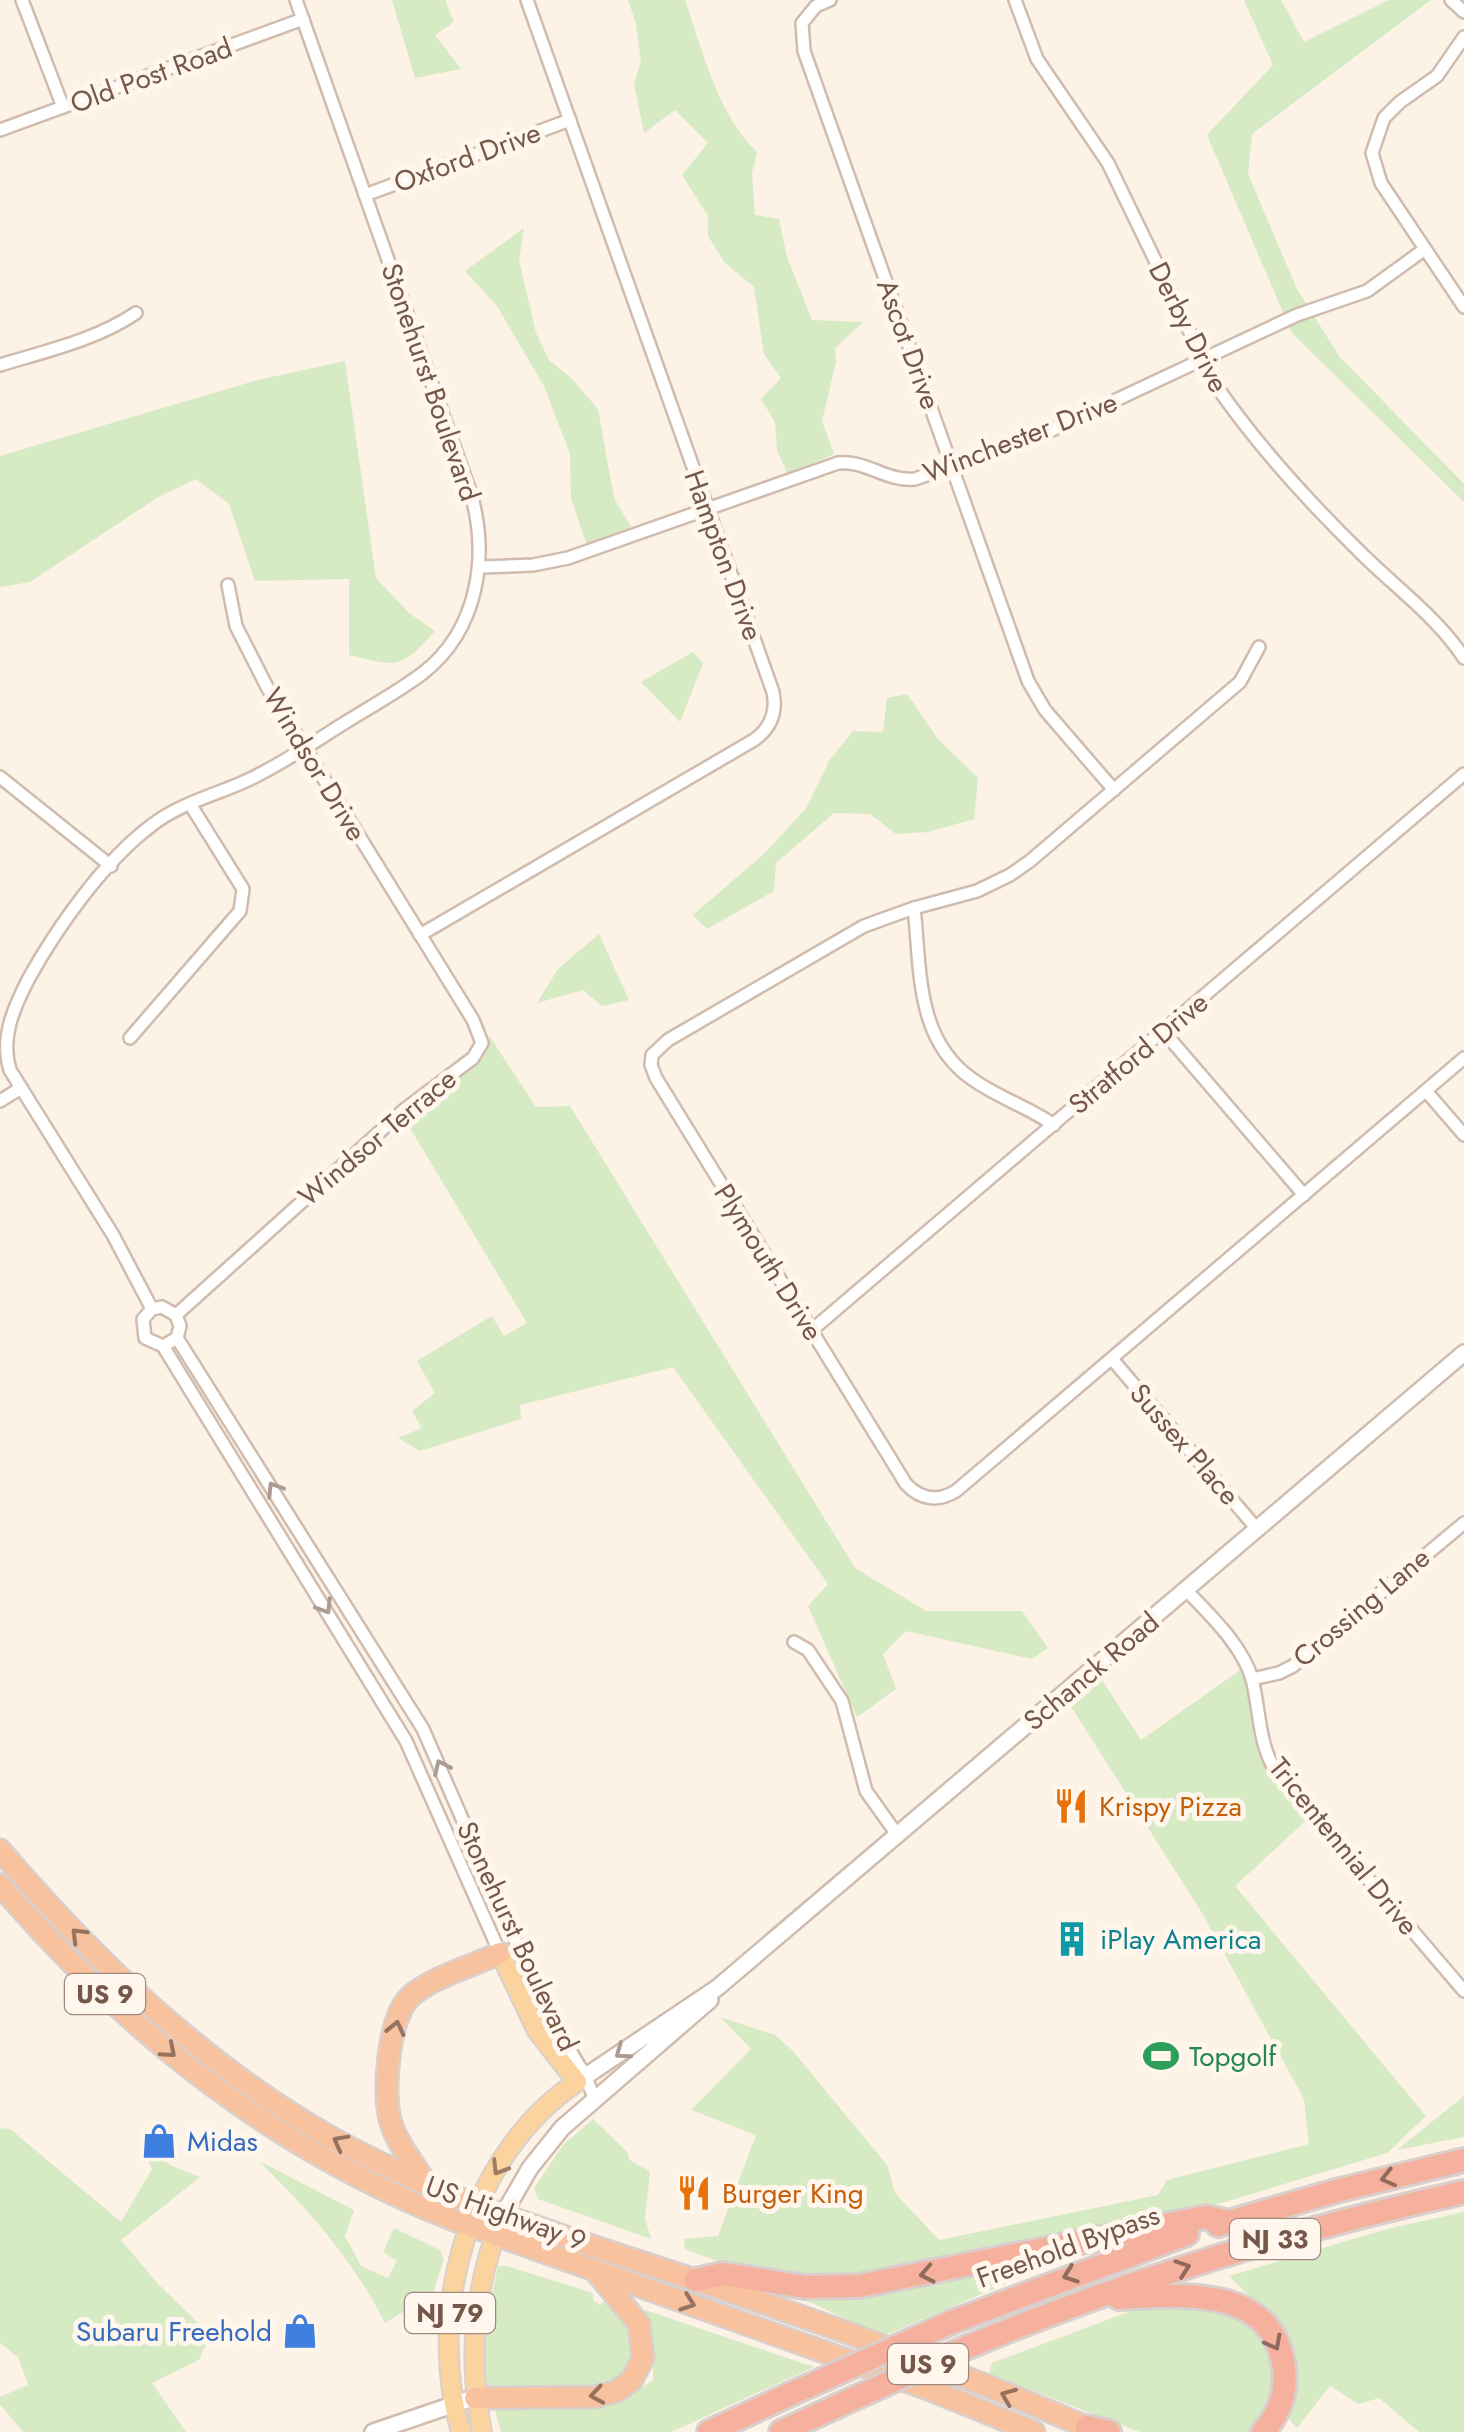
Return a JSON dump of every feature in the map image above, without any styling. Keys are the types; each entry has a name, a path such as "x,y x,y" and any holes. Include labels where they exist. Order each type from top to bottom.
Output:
{"highway":[{"name":"US Highway 9","path":"0,1850 110,1966 226,2068 322,2132 427,2185 479,2205 865,2340 1098,2430"},
{"name":"US Highway 9","path":"0,1885 119,2008 220,2093 385,2191 495,2236 891,2375 1034,2432"},
{"path":"427,2185 400,2144 389,2118 394,2025 413,1994 500,1954"},
{"name":"Freehold Bypass","path":"709,2432 952,2322 1120,2257 1228,2222 1464,2160"},
{"name":"NJ 33","path":"781,2432 963,2349 1091,2300 1245,2248 1464,2192"},
{"path":"696,2280 723,2274 805,2287 859,2286 1206,2218 1228,2222"},
{"path":"476,2398 595,2398 617,2391 632,2380 643,2358 640,2324 596,2271"},
{"path":"1091,2300 1192,2294 1224,2300 1252,2315 1275,2340 1285,2373 1278,2411 1263,2432"}],"main road":[{"name":"Stonehurst Boulevard","path":"500,1954 537,2031 581,2080"},
{"name":"Schanck Road","path":"479,2205 530,2125 550,2102 581,2080"},
{"name":"NJ 79","path":"461,2432 452,2402 449,2320 454,2282 479,2205"},
{"name":"NJ 79","path":"482,2432 473,2347 476,2307 504,2213"}],"street":[{"path":"22,0 63,106"},
{"name":"Stonehurst Boulevard","path":"296,0 471,494 479,526 481,567 465,617 430,667 250,779 151,825 75,907 40,957 3,1022 3,1049 5,1061 113,1235 152,1309 143,1319 142,1332 150,1343 162,1346 356,1658 422,1774 500,1954"},
{"name":"Hampton Drive","path":"420,935 754,740 768,728 774,710 773,692 527,0"},
{"name":"Ascot Drive","path":"830,0 816,6 802,24 804,52 1033,692 1114,790"},
{"name":"Derby Drive","path":"1015,0 1043,70 1108,162 1202,360 1232,410 1360,553 1441,629 1464,658"},
{"path":"1451,0 1464,12"},
{"name":"Old Post Road","path":"0,130 302,19"},
{"path":"1464,37 1437,76 1384,118 1373,142 1373,162 1380,183 1464,308"},
{"name":"Oxford Drive","path":"365,195 570,120"},
{"name":"Winchester Drive","path":"481,567 533,565 568,558 838,463 856,463 903,480 952,466 1050,431 1297,315 1367,291 1425,250"},
{"path":"0,365 89,337 136,313"},
{"name":"Windsor Drive","path":"228,585 236,626 304,748 420,935"},
{"name":"Plymouth Drive","path":"1260,647 1240,682 1010,875 847,935 668,1040 652,1054 650,1061 660,1085 906,1484 920,1496 935,1499 956,1491 1464,1058"},
{"name":"Stratford Drive","path":"812,1330 1464,774"},
{"path":"0,777 111,866"},
{"path":"130,1038 240,912 244,898 243,888 190,804"},
{"path":"914,908 924,1006 940,1046 973,1080 1054,1124"},
{"name":"Windsor Terrace","path":"176,1315 374,1137 480,1050 479,1031 420,935"},
{"path":"1164,1032 1304,1195"},
{"path":"0,1101 21,1088"},
{"path":"1426,1090 1464,1135"},
{"path":"152,1309 162,1307 176,1315"},
{"name":"Stonehurst Boulevard","path":"176,1315 180,1326 177,1338 423,1729 545,2009 594,2098"},
{"path":"162,1346 177,1338"},
{"name":"Schanck Road","path":"581,2080 717,1988 1464,1353"},
{"name":"Sussex Place","path":"1112,1360 1258,1529"},
{"name":"Crossing Lane","path":"1252,1679 1293,1666 1464,1523"},
{"name":"Tricentennial Drive","path":"1186,1590 1242,1656 1252,1679 1264,1747 1275,1770 1464,1991"},
{"path":"794,1642 808,1650 842,1701 866,1791 896,1833"},
{"path":"356,1658 373,1648"},
{"path":"470,1884 489,1877"},
{"path":"500,1954 510,1927"},
{"name":"Schanck Road","path":"504,2213 542,2150 594,2098 710,2001 717,1988"},
{"path":"373,2432 452,2402 476,2398"}],"green space":[{"path":"392,0 445,0 454,22 435,35 461,69 415,78"},
{"path":"628,0 685,0 722,101 743,137 757,152 752,173 755,215 779,219 787,257 812,320 863,322 835,348 836,362 822,421 834,454 788,475 777,450 775,422 761,399 781,378 764,354 754,287 725,263 708,236 708,216 682,175 708,143 675,110 644,133 634,84 641,62 636,23"},
{"path":"1244,0 1281,0 1304,42 1389,0 1431,0 1252,134 1248,174 1297,289 1339,356 1464,484 1464,502 1292,333 1207,135 1273,65"},
{"path":"524,228 519,260 536,333 549,360 598,409 614,498 631,527 587,545 571,499 570,454 544,386 497,306 465,271"},
{"path":"345,361 376,578 409,613 435,631 406,658 389,663 349,655 349,579 255,581 229,504 196,479 158,497 30,582 0,587 0,456 258,380"},
{"path":"693,652 703,663 680,722 641,682"},
{"path":"907,694 938,739 978,778 974,819 928,832 896,834 870,814 834,813 776,863 774,891 707,929 693,915 766,852 807,807 829,761 853,731 883,732 887,698"},
{"path":"599,934 629,1000 602,1006 583,990 537,1003 558,969"},
{"path":"490,1037 536,1107 570,1106 855,1568 926,1611 1022,1611 1048,1648 1032,1659 906,1631 883,1654 896,1689 857,1717 808,1606 828,1584 673,1367 520,1405 521,1419 420,1451 398,1438 422,1428 412,1411 435,1393 417,1361 492,1316 504,1336 527,1323 401,1113"},
{"path":"1246,1666 1267,1757 1312,1815 1235,1886 1426,2116 1387,2153 1195,2211 834,2283 757,2276 685,2249 684,2239 718,2236 756,2135 691,2110 751,2049 720,2017 775,2035 792,2050 887,2165 895,2193 939,2240 1158,2195 1167,2180 1309,2144 1304,2099 1202,1913 1065,1697 1096,1671 1141,1740"},
{"path":"1464,2096 1464,2137 1397,2150"},
{"path":"593,2119 627,2152 630,2160 650,2172 645,2218 651,2239 538,2199 534,2188 563,2145"},
{"path":"0,2128 10,2129 121,2222 152,2169 141,2147 200,2177 121,2240 157,2283 210,2335 199,2360 152,2383 186,2432 23,2432 0,2404 0,2397 28,2385 18,2357 0,2343"},
{"path":"259,2161 354,2210 345,2236 361,2266 388,2278 397,2261 383,2252 394,2228 440,2250 444,2259 433,2293 385,2323 329,2237"},
{"path":"1464,2212 1464,2432 1419,2432 1379,2398 1358,2404 1330,2386 1297,2428 1288,2418 1296,2371 1294,2355 1266,2312 1229,2276 1387,2229"},
{"path":"1094,2251 888,2334 869,2330 799,2297 902,2287"},
{"path":"498,2266 593,2293 593,2301 600,2305 606,2299 629,2318 636,2366 616,2387 490,2390 485,2384 484,2331"},
{"path":"1180,2306 1242,2322 1258,2332 1266,2343 1280,2385 1257,2432 1140,2432 989,2374 992,2363 1139,2308"},
{"path":"645,2310 814,2367 671,2432 501,2432 494,2406 604,2407 653,2381 653,2350"}],"place":[{"name":"Krispy Pizza","path":"1071,1806"},
{"name":"iPlay America","path":"1072,1939"},
{"name":"Topgolf","path":"1161,2056"},
{"name":"Midas","path":"159,2141"},
{"name":"Burger King","path":"694,2193"},
{"name":"Subaru Freehold","path":"300,2331"}]}
